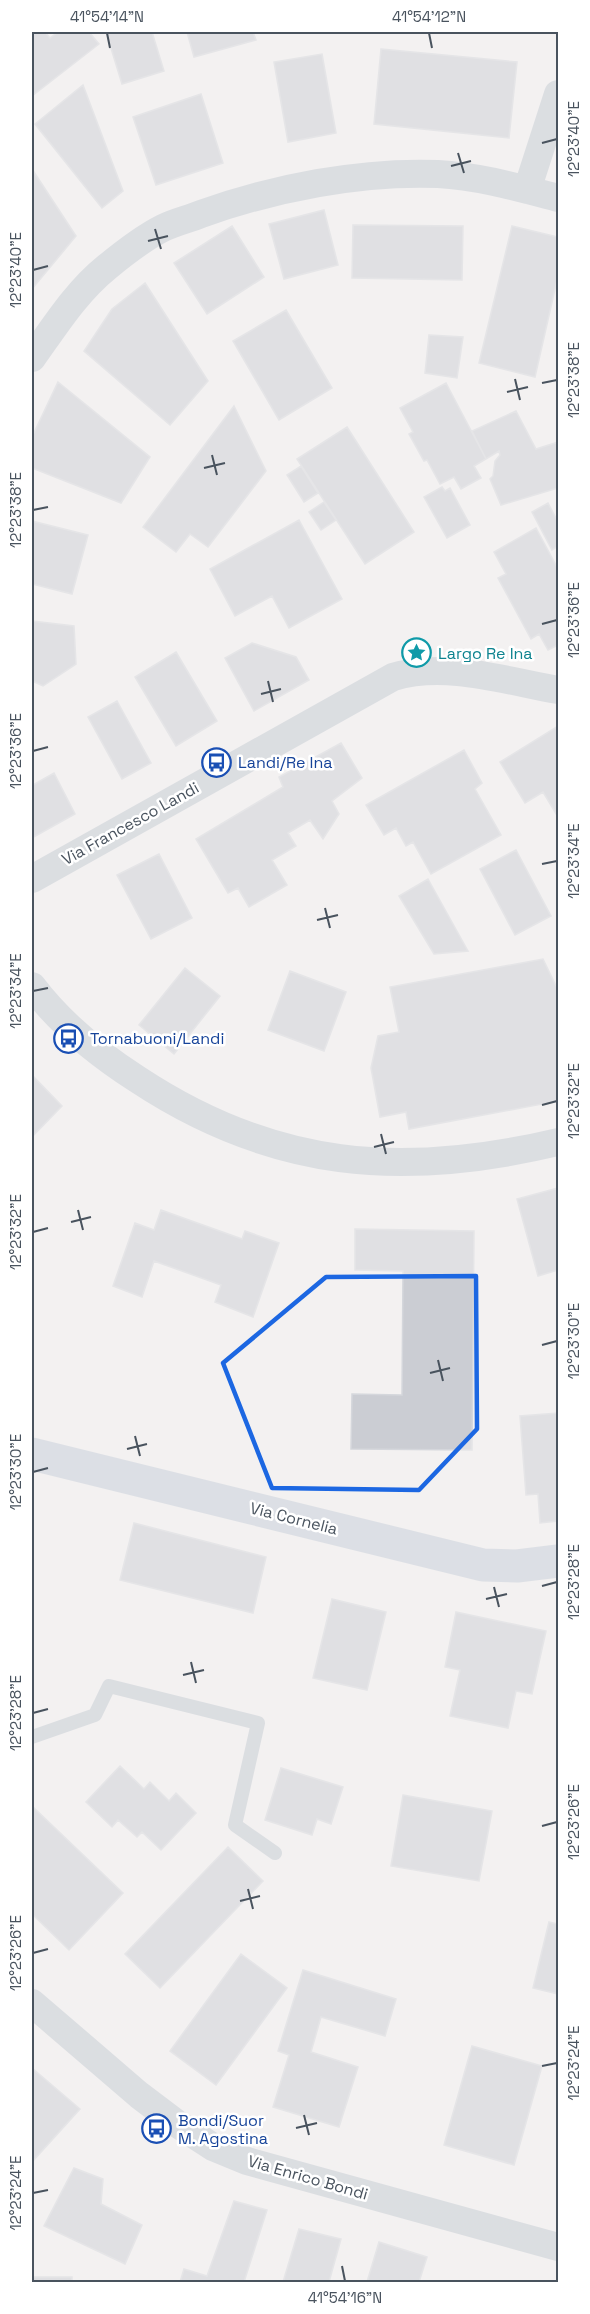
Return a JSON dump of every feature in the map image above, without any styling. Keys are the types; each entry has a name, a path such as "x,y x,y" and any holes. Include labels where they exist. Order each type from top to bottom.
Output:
{"street":[{"path":"527,190 558,94"},
{"path":"32,358 70,304 105,268 161,229 232,203 299,186 417,174 456,176 558,198"},
{"name":"Via Francesco Landi","path":"32,879 393,677 425,671 469,674 546,688"},
{"path":"32,986 70,1027 131,1075 185,1109 271,1145 324,1157 407,1162 463,1160 558,1142"},
{"name":"Via Cornelia","path":"32,1454 483,1564 517,1566 558,1561"},
{"name":"Via Enrico Bondi","path":"32,2003 140,2096 194,2136 213,2147 247,2161 558,2247"}],"lane":[{"path":"32,1737 94,1715 109,1686 258,1723 235,1825 275,1853"}],"highlighted area":[{"path":"476,1276 477,1429 419,1490 272,1488 223,1363 326,1277"}],"building":[{"path":"32,32 45,32 50,38 58,32 89,32 99,44 32,96"},
{"path":"106,32 152,32 164,71 122,84"},
{"path":"187,32 253,32 256,40 194,57"},
{"path":"381,49 517,62 509,138 374,124"},
{"path":"322,54 336,133 288,142 274,62"},
{"path":"83,85 123,191 102,208 35,124"},
{"path":"201,94 223,163 156,185 133,117"},
{"path":"32,169 76,236 32,289"},
{"path":"324,210 338,265 284,279 269,224"},
{"path":"353,225 463,226 462,280 352,278"},
{"path":"232,226 264,277 207,314 174,263"},
{"path":"512,226 558,237 558,276 535,377 479,363"},
{"path":"145,283 208,381 170,425 84,351 112,309"},
{"path":"286,310 332,388 279,420 233,341"},
{"path":"429,335 463,337 457,378 425,373"},
{"path":"58,382 150,457 121,503 32,468 32,437"},
{"path":"446,383 486,459 474,466 481,478 461,489 454,477 440,484 409,434 413,432 400,408"},
{"path":"234,406 266,471 208,547 190,534 176,552 143,527"},
{"path":"516,411 536,449 558,442 558,488 501,505 490,479 493,476 495,461 500,455 499,451 486,459 472,431"},
{"path":"347,427 414,532 365,564 297,459"},
{"path":"301,466 318,493 304,502 287,475"},
{"path":"442,487 445,491 450,488 470,525 447,538 424,497"},
{"path":"324,502 336,520 321,530 309,512"},
{"path":"548,503 558,522 558,546 552,550 532,512"},
{"path":"299,520 342,599 289,628 272,596 235,616 210,569"},
{"path":"32,521 88,535 72,594 32,584"},
{"path":"536,528 558,569 558,645 548,650 539,634 531,639 498,578 506,574 494,552"},
{"path":"32,621 74,626 76,664 43,686 32,681"},
{"path":"252,643 296,657 309,680 254,711 225,658"},
{"path":"176,652 217,721 176,746 135,677"},
{"path":"117,701 151,763 122,779 88,717"},
{"path":"558,726 558,817 543,792 525,803 500,762"},
{"path":"341,743 362,778 332,801 339,814 323,839 310,820 288,833 296,846 272,860 287,885 249,907 238,888 228,893 196,839 283,787 279,777"},
{"path":"32,748 33,785 54,773 75,814 32,838"},
{"path":"464,750 482,783 475,789 501,835 431,874 413,842 406,846 396,828 384,835 366,805"},
{"path":"516,850 551,916 515,935 480,869"},
{"path":"159,854 192,918 151,939 117,875"},
{"path":"428,879 468,951 434,954 399,896"},
{"path":"543,959 558,990 558,1101 409,1129 406,1112 380,1117 371,1068 378,1036 399,1032 390,987"},
{"path":"185,968 220,996 174,1054 139,1025"},
{"path":"290,971 346,992 324,1051 268,1030"},
{"path":"32,1075 62,1106 32,1137"},
{"path":"558,1188 558,1270 538,1276 517,1199"},
{"path":"161,1210 242,1239 245,1231 279,1243 253,1317 215,1302 221,1285 154,1261 142,1297 113,1286 135,1223 154,1230"},
{"path":"355,1229 474,1231 472,1450 351,1449 352,1394 402,1395 403,1271 355,1270"},
{"path":"558,1413 558,1521 540,1523 538,1494 526,1495 520,1416"},
{"path":"134,1523 266,1557 253,1613 120,1580"},
{"path":"332,1599 386,1612 367,1690 313,1678"},
{"path":"456,1612 546,1631 532,1694 516,1691 508,1728 450,1716 460,1670 445,1667"},
{"path":"120,1766 144,1789 150,1782 169,1801 176,1793 196,1813 161,1850 142,1832 137,1837 118,1820 112,1827 86,1802"},
{"path":"281,1768 343,1787 331,1824 317,1819 312,1835 265,1820"},
{"path":"403,1795 492,1811 479,1881 391,1866"},
{"path":"32,1806 123,1893 69,1950 32,1914"},
{"path":"228,1847 263,1881 160,1988 125,1954"},
{"path":"549,1922 558,1924 558,1994 533,1988"},
{"path":"241,1954 287,1988 216,2085 170,2051"},
{"path":"303,1970 396,1999 385,2036 321,2017 311,2052 358,2067 339,2127 273,2107 289,2055 278,2051"},
{"path":"472,2046 542,2066 514,2165 444,2145"},
{"path":"32,2068 80,2109 32,2162"},
{"path":"74,2168 103,2179 101,2204 142,2225 125,2264 44,2226"},
{"path":"234,2201 267,2210 244,2282 180,2282 184,2269 207,2276"},
{"path":"299,2229 341,2239 329,2282 283,2282"},
{"path":"379,2242 427,2257 419,2282 367,2282"},
{"path":"32,2277 72,2277 72,2282 32,2282"}],"place":[{"name":"Largo Re Ina","path":"417,653"},
{"name":"Landi/Re Ina","path":"217,762"},
{"name":"Tornabuoni/Landi","path":"69,1038"},
{"name":"Bondi/Suor M. Agostina","path":"157,2129"}]}
